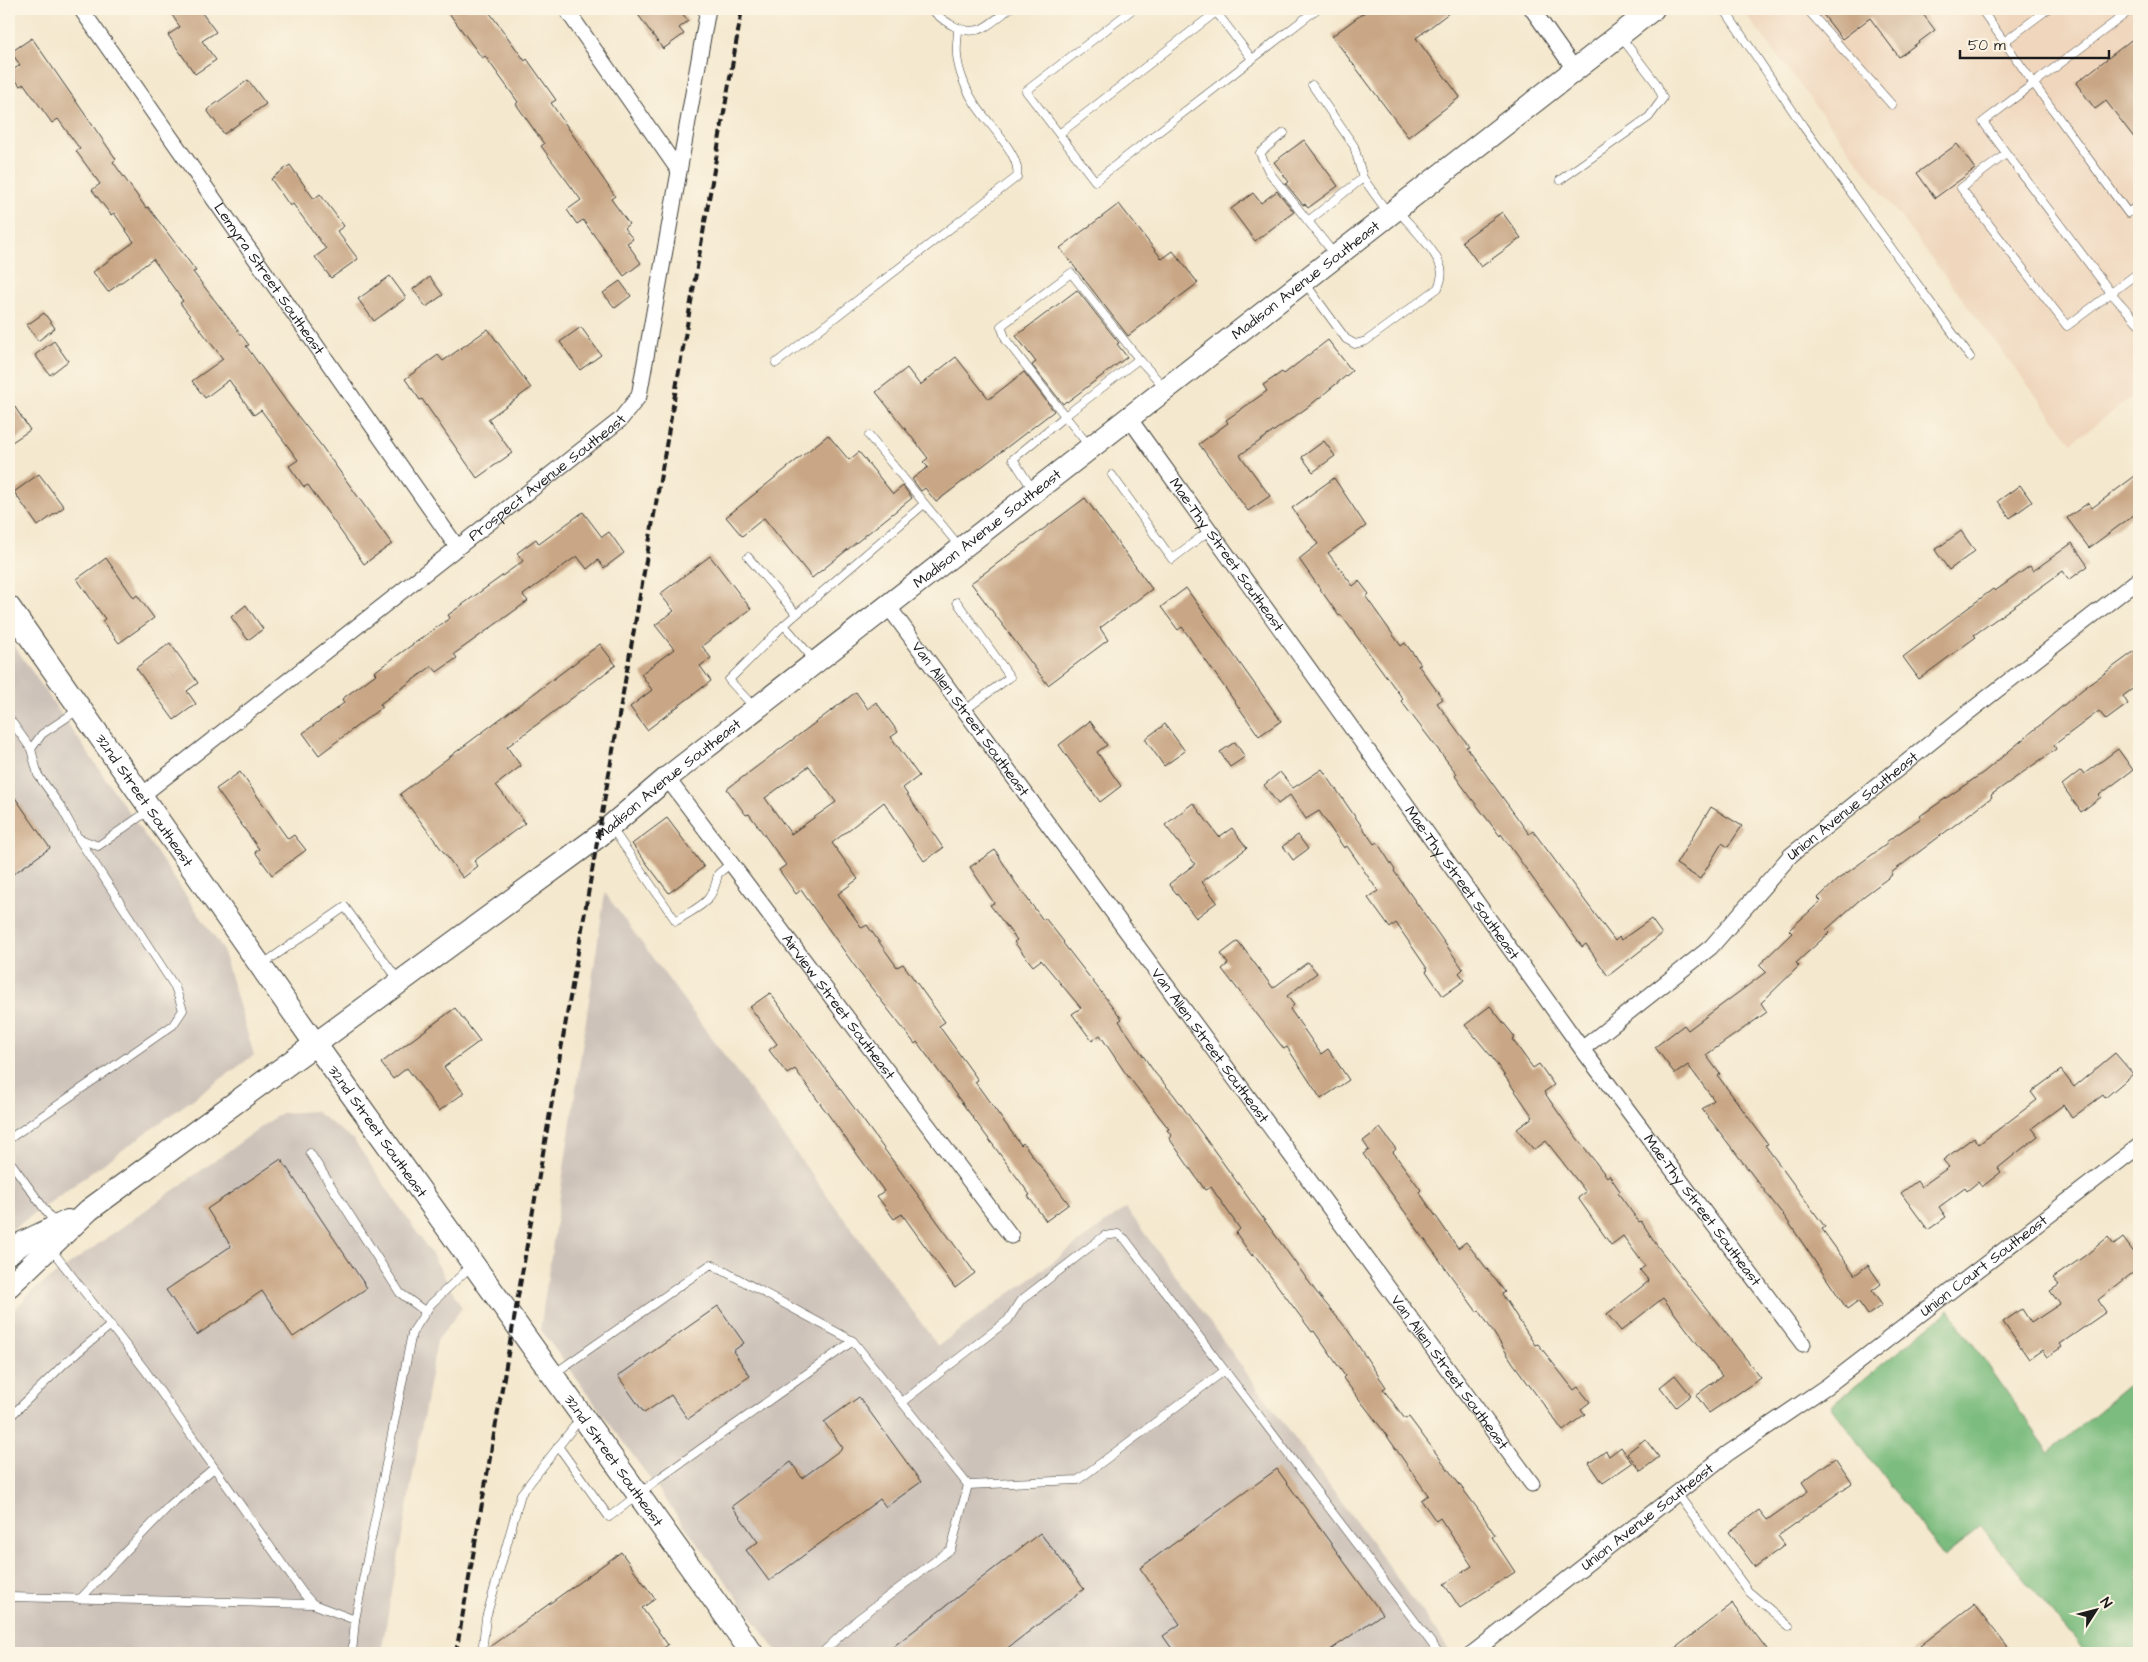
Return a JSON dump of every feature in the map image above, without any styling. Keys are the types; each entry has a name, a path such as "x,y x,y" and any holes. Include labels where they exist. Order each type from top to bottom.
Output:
{"street":[{"name":"Lemyra Street Southeast","path":"81,9 457,547"},
{"path":"566,9 679,171"},
{"name":"Prospect Avenue Southeast","path":"146,803 457,547 620,420 640,396 708,9"},
{"path":"1532,9 1575,70"},
{"name":"Madison Avenue Southeast","path":"9,1286 53,1237 316,1045 610,826 667,778 1653,9"},
{"name":"Mae-Thy Street Southeast","path":"1129,418 1582,1049 1803,1344"},
{"name":"Union Avenue Southeast","path":"1582,1049 1711,947 1792,855 1960,719 2139,579"},
{"name":"Van Allen Street Southeast","path":"888,606 1532,1484"},
{"name":"32nd Street Southeast","path":"9,607 316,1045 752,1653"},
{"name":"Airview Street Southeast","path":"667,778 1010,1236"},
{"name":"Union Court Southeast","path":"1827,1386 2139,1146"},
{"path":"9,1253 24,1242 53,1237"},
{"name":"Union Avenue Southeast","path":"1473,1653 1727,1454 1827,1386"}],"lane":[{"path":"931,9 944,21 958,28 972,31 984,28 1009,9"},
{"path":"1133,9 1026,91 1095,181 1317,9"},
{"path":"1724,9 1803,126 1970,357"},
{"path":"1807,9 1892,105"},
{"path":"1980,9 2128,213 2139,204"},
{"path":"2004,42 2048,9"},
{"path":"2132,9 1982,122 2111,293 2139,324"},
{"path":"1059,134 1217,10 1252,59"},
{"path":"776,362 1018,177 1019,168 1014,157 974,102 962,74 956,56 958,28"},
{"path":"1560,180 1649,117 1663,98 1656,83 1619,35"},
{"path":"1304,281 1346,339 1355,344 1366,342 1438,288 1442,277 1441,267 1434,255 1363,178 1354,146 1312,85"},
{"path":"1284,133 1260,153 1269,172 1336,257"},
{"path":"2006,154 1961,188 2066,326 2139,272"},
{"path":"1308,221 1363,178"},
{"path":"1091,448 1006,340 1001,326 1070,273 1139,359 1166,389"},
{"path":"1034,492 1014,459 1065,416 1139,359"},
{"path":"869,436 961,549"},
{"path":"1112,475 1172,559 1210,530"},
{"path":"756,709 729,680 796,614 924,504"},
{"path":"748,557 796,614"},
{"path":"957,602 1010,677 965,710"},
{"path":"784,625 816,662"},
{"path":"31,749 42,734 80,709"},
{"path":"9,718 31,749 38,775 61,807 78,838 175,987 183,1010 174,1025 9,1139"},
{"path":"78,838 98,846 146,803"},
{"path":"610,826 676,921 708,900 715,890 718,874 731,863"},
{"path":"260,966 345,907 400,982"},
{"path":"310,1153 400,1293 426,1312"},
{"path":"9,1160 53,1237 111,1325 303,1593 313,1604"},
{"path":"902,1402 1008,1320 1020,1301 1104,1236 1118,1234 1125,1239 1439,1653"},
{"path":"352,1653 356,1620 412,1333 431,1304 474,1263"},
{"path":"553,1374 711,1264 852,1341 968,1485"},
{"path":"9,1418 64,1363 111,1325"},
{"path":"558,1446 610,1517 638,1493 852,1341"},
{"path":"968,1485 1078,1480 1224,1370"},
{"path":"482,1653 486,1618 521,1494 583,1416"},
{"path":"80,1599 170,1505 214,1468"},
{"path":"822,1653 858,1619 951,1549 968,1485"},
{"path":"1678,1493 1748,1591 1789,1626"},
{"path":"9,1597 313,1604 356,1620"}],"shaded area":[{"path":"1742,9 2139,9 2139,391 2072,443"},
{"path":"9,638 222,948 254,1055 9,1232"},
{"path":"605,893 938,1346 1126,1208 1449,1649 1443,1653 778,1653 540,1329"},
{"path":"315,1111 354,1140 433,1256 462,1308 437,1341 381,1653 9,1653 9,1314 34,1290 281,1113"}],"green space":[{"path":"1949,1310 2049,1452 2139,1377 2139,1653 2086,1653 1981,1527 1945,1556 1900,1500 1831,1406"}],"building":[{"path":"168,9 199,9 216,32 202,41 216,60 195,74 168,35 180,27"},
{"path":"446,9 487,9 525,61 527,59 556,100 551,103 615,196 611,199 629,224 624,228 633,239 627,243 641,263 624,276 583,220 577,224 567,210 581,200 541,146 544,144 516,104 518,102 485,56 482,58"},
{"path":"634,9 679,9 688,21 679,28 684,34 663,49"},
{"path":"1369,9 1454,9 1416,38 1460,97 1408,137 1332,36"},
{"path":"1819,9 1919,9 1935,30 1899,57 1870,18 1842,39"},
{"path":"2139,34 2139,144 2106,101 2095,109 2076,83"},
{"path":"32,38 116,159 113,162 146,208 148,207 196,271 193,272 249,345 246,346 392,544 364,564 308,485 304,487 289,466 298,460 261,410 254,415 229,380 205,398 192,381 223,359 180,303 183,301 153,259 108,292 93,272 134,242 114,213 111,215 92,190 100,184 76,151 80,149 58,119 52,123 24,84 20,86 10,72 20,65 11,52"},
{"path":"248,80 266,104 224,134 207,110"},
{"path":"1304,140 1338,186 1308,208 1305,204 1303,205 1286,184 1289,182 1274,162"},
{"path":"1957,144 1975,169 1935,198 1917,173"},
{"path":"290,165 314,199 320,194 344,226 337,231 358,259 331,278 315,257 326,249 293,204 290,206 271,179"},
{"path":"1277,191 1294,212 1255,241 1231,209 1253,193 1261,203"},
{"path":"1119,204 1162,259 1173,251 1198,283 1128,336 1060,248"},
{"path":"1502,212 1521,238 1481,267 1462,241"},
{"path":"390,276 406,298 374,321 358,299"},
{"path":"430,277 443,295 426,307 413,289"},
{"path":"620,281 631,296 615,308 603,293"},
{"path":"1077,290 1119,343 1117,344 1127,357 1063,404 1032,365 1036,362 1016,336"},
{"path":"44,313 55,328 38,341 27,325"},
{"path":"581,327 601,355 580,370 560,342"},
{"path":"488,329 531,388 488,419 512,453 477,478 422,399 420,400 405,379 438,355 443,361"},
{"path":"1328,340 1352,371 1308,407 1240,455 1270,496 1248,511 1199,444 1228,423 1226,420 1267,391 1263,385 1282,372 1284,374"},
{"path":"54,341 68,361 50,375 35,355"},
{"path":"956,357 989,399 1024,372 1054,411 936,502 925,488 921,491 912,479 928,467 923,462 928,458 876,392 907,368 920,385"},
{"path":"9,398 30,430 9,444"},
{"path":"828,435 849,460 859,452 893,494 903,486 912,498 812,578 764,518 742,536 726,517"},
{"path":"1324,441 1335,456 1313,472 1302,457"},
{"path":"2139,473 2139,511 2089,548 2067,518 2088,503 2092,508"},
{"path":"39,474 64,507 38,526 14,492"},
{"path":"1334,478 1366,526 1328,553 1353,586 1359,581 1369,594 1366,597 1401,646 1405,643 1421,664 1418,665 1443,699 1437,703 1469,746 1466,747 1529,834 1533,831 1615,941 1619,937 1621,940 1651,919 1662,934 1608,976 1586,944 1582,947 1501,834 1500,836 1472,799 1455,776 1457,774 1401,701 1403,699 1341,615 1339,616 1299,559 1318,544 1292,508"},
{"path":"2020,485 2032,502 2010,518 1998,501"},
{"path":"1085,498 1152,589 1100,628 1108,640 1048,685 971,583"},
{"path":"583,512 602,537 609,532 624,553 604,568 598,560 587,569 577,556 523,595 528,601 454,654 457,658 437,672 432,666 380,704 382,707 319,755 303,733 344,703 342,699 376,674 374,672 450,618 448,615 523,561 517,553 536,539 539,544"},
{"path":"1961,531 1975,551 1949,570 1935,550"},
{"path":"2072,543 2088,566 2069,580 2063,571 1974,635 1976,637 1919,679 1903,657 1993,589 1995,591 2030,566 2033,571"},
{"path":"710,556 751,609 702,646 711,658 700,666 711,681 647,730 630,707 652,690 641,674 674,649 655,625 674,611 660,594"},
{"path":"106,558 134,598 137,595 154,618 119,643 102,621 105,619 77,579"},
{"path":"1186,588 1281,721 1259,736 1182,627 1178,630 1161,607"},
{"path":"246,605 263,629 248,640 231,617"},
{"path":"170,643 198,683 187,691 196,704 174,720 136,668"},
{"path":"600,644 616,665 507,747 521,766 496,785 525,823 474,861 478,866 463,878 400,794"},
{"path":"2139,648 2139,684 2123,696 2128,704 2106,720 2099,711 2054,745 2056,749 1991,795 1992,797 1891,873 1892,875 1864,896 1826,930 1829,933 1796,963 1799,966 1761,1003 1767,1012 1706,1055 1720,1074 1718,1076 1768,1144 1765,1145 1825,1227 1822,1229 1855,1275 1868,1265 1881,1284 1872,1291 1882,1305 1868,1315 1858,1301 1847,1309 1787,1220 1702,1109 1714,1100 1688,1065 1675,1074 1655,1047 1684,1025 1688,1030 1766,972 1759,965 1792,933 1789,930 1821,901 1818,898 1837,880 1921,818 1920,816 1984,772 2083,689"},
{"path":"856,692 868,709 876,702 898,732 891,737 919,776 903,788 943,848 924,861 884,802 832,843 858,879 838,894 862,928 867,925 897,967 903,964 945,1022 939,1026 978,1080 975,1082 1021,1145 1023,1143 1069,1204 1046,1221 1028,1196 1030,1195 917,1042 915,1044 859,972 801,890 796,894 779,870 786,865 749,814 746,815 727,789","holes":["809,766 836,802 791,834 765,798"]},
{"path":"1090,721 1107,745 1097,752 1121,786 1100,802 1059,745"},
{"path":"1165,724 1185,751 1164,766 1145,739"},
{"path":"1235,742 1245,757 1230,767 1220,752"},
{"path":"2118,749 2133,770 2099,795 2101,797 2081,812 2062,785 2081,770 2084,774"},
{"path":"1322,769 1374,844 1377,842 1394,871 1463,969 1459,973 1465,980 1443,996 1396,923 1390,928 1368,898 1378,891 1347,846 1344,848 1319,811 1306,819 1290,795 1278,804 1264,785 1280,772 1293,788"},
{"path":"240,772 288,839 294,835 306,850 272,875 255,852 259,849 216,789"},
{"path":"9,789 50,848 9,877"},
{"path":"1193,803 1219,837 1232,828 1247,848 1202,882 1217,902 1196,918 1169,884 1195,864 1165,825"},
{"path":"1711,807 1742,826 1728,847 1722,843 1700,879 1676,864"},
{"path":"667,818 704,867 669,893 632,844"},
{"path":"1298,835 1308,849 1293,860 1283,846"},
{"path":"995,850 1015,882 1043,920 1045,918 1122,1019 1119,1021 1155,1073 1174,1095 1317,1293 1347,1329 1386,1387 1383,1389 1405,1419 1409,1417 1480,1512 1495,1535 1492,1537 1515,1572 1460,1608 1444,1584 1472,1566 1440,1518 1436,1521 1421,1500 1428,1495 1382,1429 1343,1378 1345,1376 1314,1331 1312,1332 1254,1254 1252,1256 1236,1233 1240,1229 1211,1187 1205,1190 1169,1138 1172,1136 1167,1130 1169,1129 1124,1071 1100,1035 1092,1041 1072,1014 1081,1008 1041,960 1033,966 1014,942 1017,940 990,905 994,903 970,867"},
{"path":"1238,941 1273,988 1308,962 1317,973 1287,996 1294,1005 1290,1009 1321,1054 1328,1049 1349,1080 1321,1099 1287,1047 1284,1049 1222,969 1228,964 1221,954"},
{"path":"770,993 975,1273 955,1288 902,1214 894,1219 877,1196 884,1191 795,1069 787,1074 769,1050 777,1044 750,1007"},
{"path":"1490,1006 1515,1037 1512,1039 1533,1068 1539,1064 1554,1085 1544,1092 1567,1125 1607,1177 1609,1175 1620,1191 1618,1193 1639,1222 1641,1221 1658,1247 1761,1378 1709,1413 1696,1395 1722,1376 1663,1298 1621,1331 1607,1314 1649,1281 1640,1270 1645,1266 1623,1236 1611,1245 1578,1198 1586,1192 1546,1141 1534,1150 1517,1129 1533,1117 1491,1056 1465,1025"},
{"path":"455,1008 480,1041 444,1067 464,1093 439,1111 407,1068 393,1079 381,1063"},
{"path":"2115,1053 2133,1074 2105,1098 2103,1095 2072,1118 2063,1105 2032,1128 2038,1136 1998,1168 2001,1172 1982,1187 1978,1182 1967,1191 1965,1188 1939,1207 1946,1217 1928,1230 1901,1193 1917,1181 1921,1187 1949,1167 1943,1160 1974,1137 1979,1144 2037,1100 2031,1092 2061,1070 2074,1087"},
{"path":"1380,1128 1396,1149 1393,1152 1421,1190 1419,1192 1458,1248 1466,1242 1505,1292 1502,1294 1535,1345 1538,1344 1574,1390 1578,1387 1590,1402 1581,1409 1585,1414 1563,1431 1513,1363 1479,1310 1477,1312 1363,1154 1369,1150 1363,1141"},
{"path":"281,1159 367,1288 293,1337 262,1291 197,1335 166,1290 231,1246 207,1209"},
{"path":"2108,1237 2114,1245 2123,1238 2139,1259 2139,1268 2098,1300 2106,1312 2060,1344 2062,1347 2047,1357 2042,1350 2029,1359 2003,1322 2022,1309 2031,1323 2060,1304 2050,1291 2059,1285 2053,1278"},
{"path":"718,1306 744,1343 733,1351 750,1376 688,1419 671,1395 644,1413 618,1376"},
{"path":"1675,1375 1691,1395 1676,1407 1660,1387"},
{"path":"859,1397 921,1482 886,1507 880,1499 769,1581 746,1550 758,1542 732,1506 791,1462 802,1478 843,1448 824,1422"},
{"path":"1645,1439 1659,1457 1641,1471 1627,1453"},
{"path":"1621,1447 1632,1463 1603,1483 1589,1463 1606,1451 1609,1456"},
{"path":"1835,1458 1852,1483 1778,1536 1785,1545 1755,1567 1729,1532 1759,1510 1767,1520 1808,1491 1802,1482"},
{"path":"1277,1469 1382,1614 1326,1653 1175,1653 1163,1636 1180,1624 1140,1568"},
{"path":"1040,1533 1084,1589 1001,1653 885,1653"},
{"path":"621,1552 655,1599 642,1608 668,1645 656,1653 488,1653 488,1648"},
{"path":"1732,1604 1770,1653 1669,1653"},
{"path":"1974,1604 2012,1653 1911,1653"}],"railway":[{"path":"456,1653 742,9"}]}
